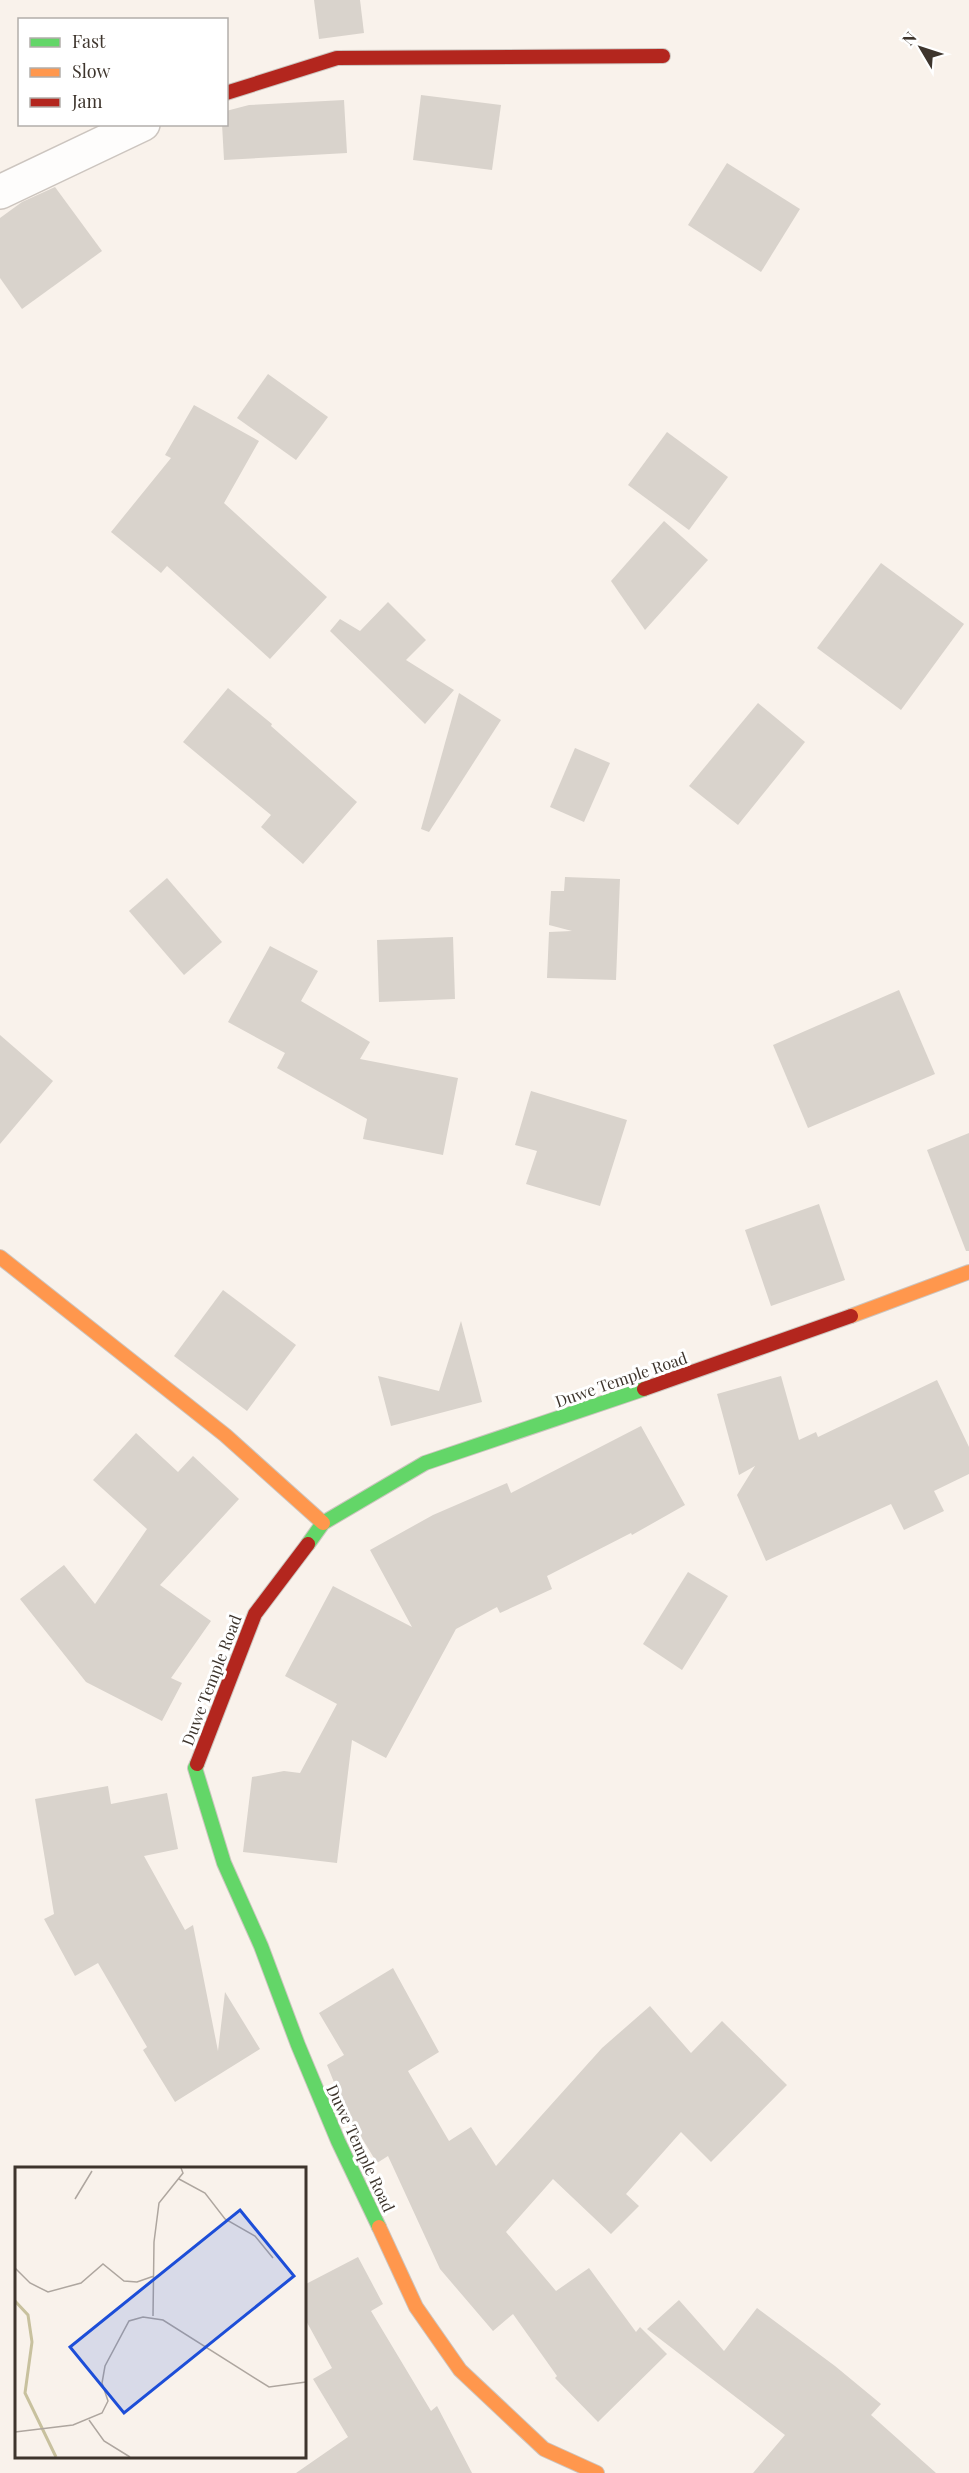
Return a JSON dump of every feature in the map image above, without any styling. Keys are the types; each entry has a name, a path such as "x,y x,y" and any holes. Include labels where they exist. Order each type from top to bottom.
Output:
{"street":[{"path":"228,92 337,57 663,56"},
{"path":"0,192 139,126"},
{"path":"0,1257 225,1435 323,1523"},
{"name":"Duwe Temple Road","path":"597,2473 544,2449 460,2370 416,2307 338,2141 298,2045 261,1946 224,1863 195,1768 255,1614 323,1523 425,1463 745,1355 969,1272"}],"building":[{"path":"314,0 360,0 364,33 319,39"},
{"path":"421,95 501,105 492,170 413,160"},
{"path":"344,100 347,153 224,160 222,126 228,126 228,110 249,105"},
{"path":"727,163 800,209 761,272 688,225"},
{"path":"55,187 102,251 22,309 0,278 0,218 22,202"},
{"path":"268,374 328,417 296,460 237,418"},
{"path":"194,405 259,441 224,503 327,597 270,659 167,566 161,573 111,532 171,458 165,455"},
{"path":"667,432 728,477 689,530 628,485"},
{"path":"664,521 708,560 645,630 611,581"},
{"path":"881,563 964,624 901,710 817,648"},
{"path":"388,602 426,640 406,660 454,690 425,724 330,631 340,619 360,631"},
{"path":"228,688 272,724 271,726 357,802 303,864 261,827 271,815 183,742"},
{"path":"459,693 501,720 429,832 421,829"},
{"path":"758,703 805,742 738,825 689,786"},
{"path":"575,748 610,763 584,822 550,807"},
{"path":"565,877 620,879 616,980 547,978 549,932 572,931 549,925 551,891 564,891"},
{"path":"167,878 222,942 184,975 129,911"},
{"path":"453,937 455,999 379,1002 377,940"},
{"path":"270,946 318,971 301,1001 370,1042 360,1059 458,1078 443,1155 363,1139 367,1119 277,1068 285,1053 228,1022"},
{"path":"899,990 935,1074 808,1128 773,1045"},
{"path":"0,1035 53,1081 0,1144"},
{"path":"531,1091 627,1120 600,1206 526,1184 537,1151 515,1145"},
{"path":"969,1133 969,1251 966,1251 927,1150"},
{"path":"819,1204 845,1280 771,1306 745,1230"},
{"path":"223,1290 296,1345 247,1411 174,1356"},
{"path":"461,1321 482,1402 391,1426 378,1376 439,1391"},
{"path":"781,1376 799,1440 816,1432 818,1437 937,1380 969,1447 969,1474 934,1491 944,1511 904,1530 891,1504 766,1561 737,1495 755,1466 739,1475 717,1394"},
{"path":"641,1426 685,1505 632,1535 631,1533 547,1576 552,1589 500,1613 497,1607 456,1629 386,1758 352,1740 337,1863 243,1852 252,1777 284,1771 300,1773 337,1704 285,1676 333,1586 412,1627 370,1550 433,1515 507,1483 511,1493"},
{"path":"136,1433 178,1472 193,1456 239,1499 160,1585 211,1621 171,1678 182,1683 162,1721 86,1682 20,1599 64,1565 95,1604 147,1529 93,1480"},
{"path":"688,1572 728,1596 682,1670 643,1644"},
{"path":"108,1786 111,1804 167,1793 178,1849 144,1856 185,1930 193,1925 218,2051 225,1992 260,2049 175,2102 143,2050 147,2047 98,1963 75,1976 44,1919 54,1914 35,1799"},
{"path":"393,1968 439,2052 408,2071 449,2141 471,2127 496,2166 602,2048 650,2006 691,2053 722,2021 787,2085 711,2162 681,2132 626,2194 639,2206 611,2234 553,2179 506,2232 556,2291 589,2268 636,2332 640,2327 667,2354 598,2422 555,2378 557,2376 513,2314 493,2331 440,2269 388,2156 377,2163 346,2112 327,2065 344,2055 319,2013"},
{"path":"358,2257 383,2304 371,2311 431,2411 437,2406 472,2473 296,2473 348,2437 313,2379 332,2368 306,2321 306,2284"},
{"path":"679,2300 724,2351 757,2308 835,2366 881,2404 871,2415 936,2473 753,2473 785,2435 647,2329"}],"traffic: fast":[{"path":"308,1544 323,1523 425,1463 644,1389"},
{"path":"197,1764 195,1768 224,1863 261,1946 298,2045 338,2141 379,2227"}],"traffic: slow":[{"path":"0,1257 225,1435 323,1523"},
{"path":"851,1316 969,1272"},
{"path":"379,2227 416,2307 460,2370 544,2449 597,2473"}],"traffic: jam":[{"path":"228,92 337,58 663,56"},
{"path":"644,1389 851,1316"},
{"path":"197,1764 255,1614 308,1544"}]}
